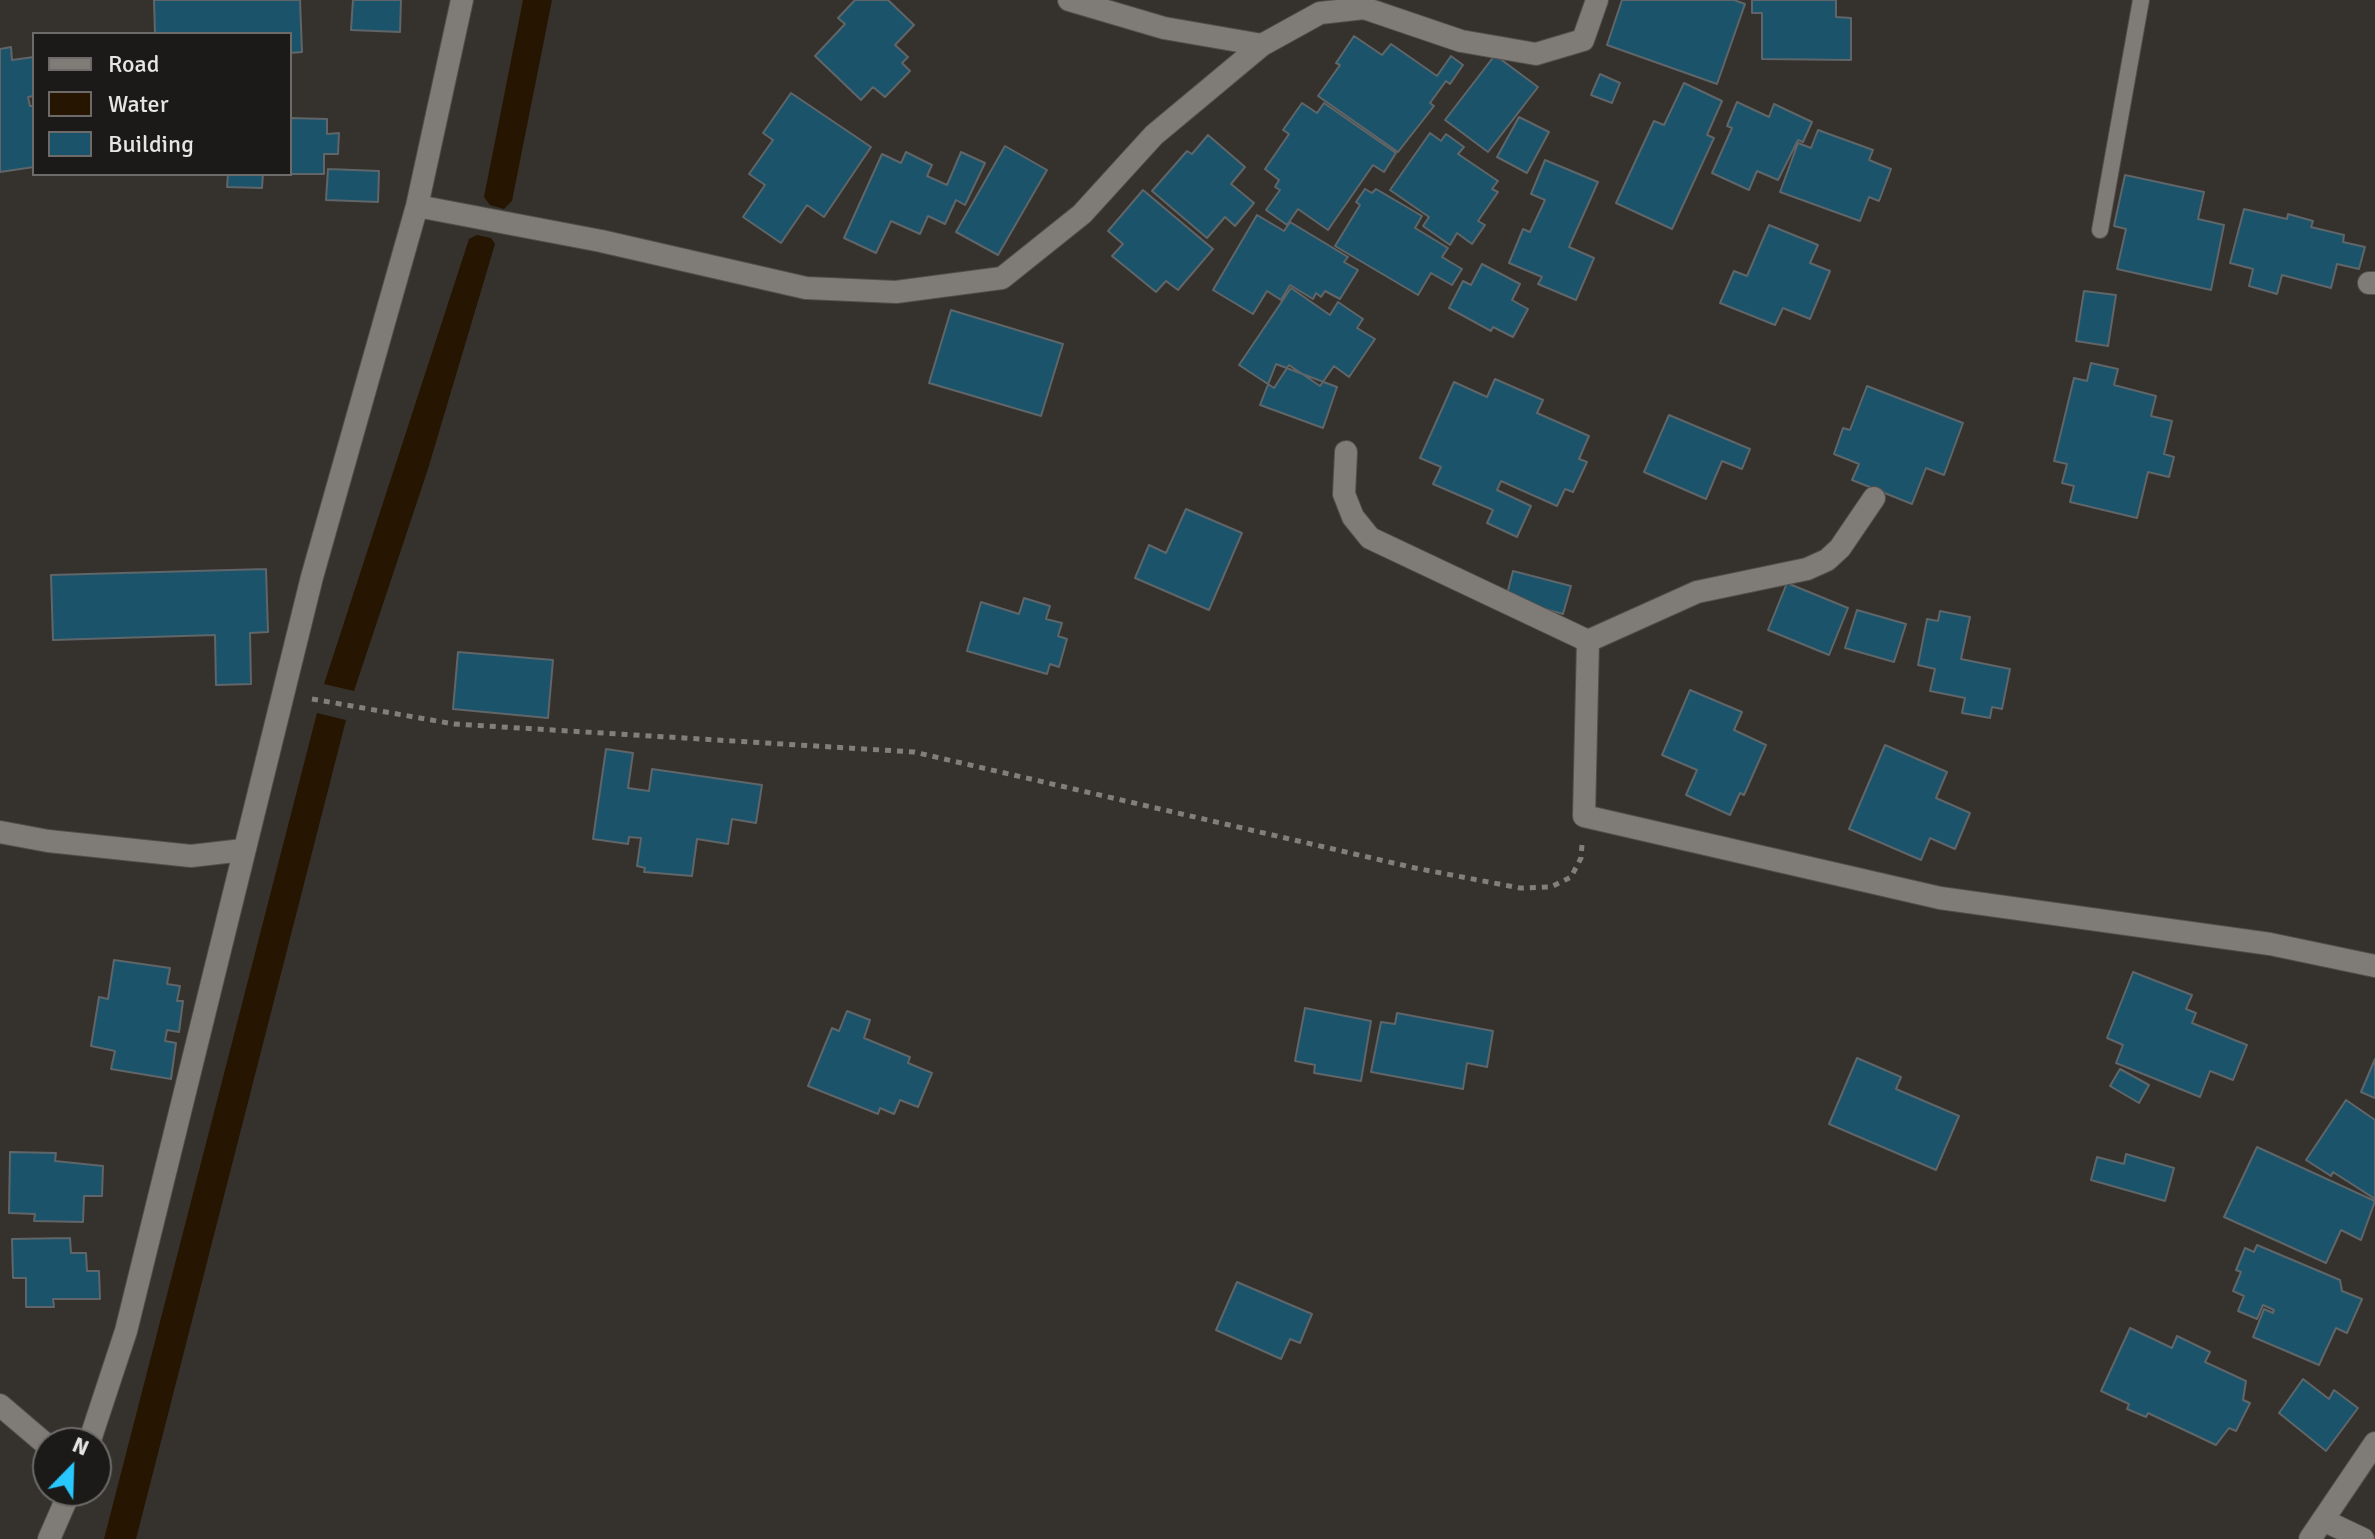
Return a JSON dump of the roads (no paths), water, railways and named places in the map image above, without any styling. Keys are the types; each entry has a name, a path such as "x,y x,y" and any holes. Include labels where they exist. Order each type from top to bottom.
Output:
{"street":[{"path":"94,1427 126,1331 312,577 417,206 462,0"},
{"path":"1069,0 1164,28 1262,45"},
{"path":"417,206 601,241 806,288 896,292 1002,278 1082,214 1154,135 1262,45 1320,13 1364,8 1461,41 1536,54 1583,40 1597,0"},
{"path":"1346,452 1344,494 1353,517 1370,538 1588,641 1697,592 1807,569 1827,560 1840,548 1874,498"},
{"path":"1588,641 1584,816 1940,898 2270,944 2375,966"},
{"path":"0,832 48,841 191,856 243,850"},
{"path":"0,1405 32,1432"},
{"path":"2363,1539 2317,1530 2375,1443"},
{"path":"49,1539 63,1507"}],"lane":[{"path":"2100,230 2141,0"}],"water":[{"path":"523,0 552,0 512,201 504,209 490,205 484,197"},
{"path":"477,235 491,238 495,244 428,469 354,691 324,684 469,239"},
{"path":"317,713 346,720 136,1539 104,1539"}]}
